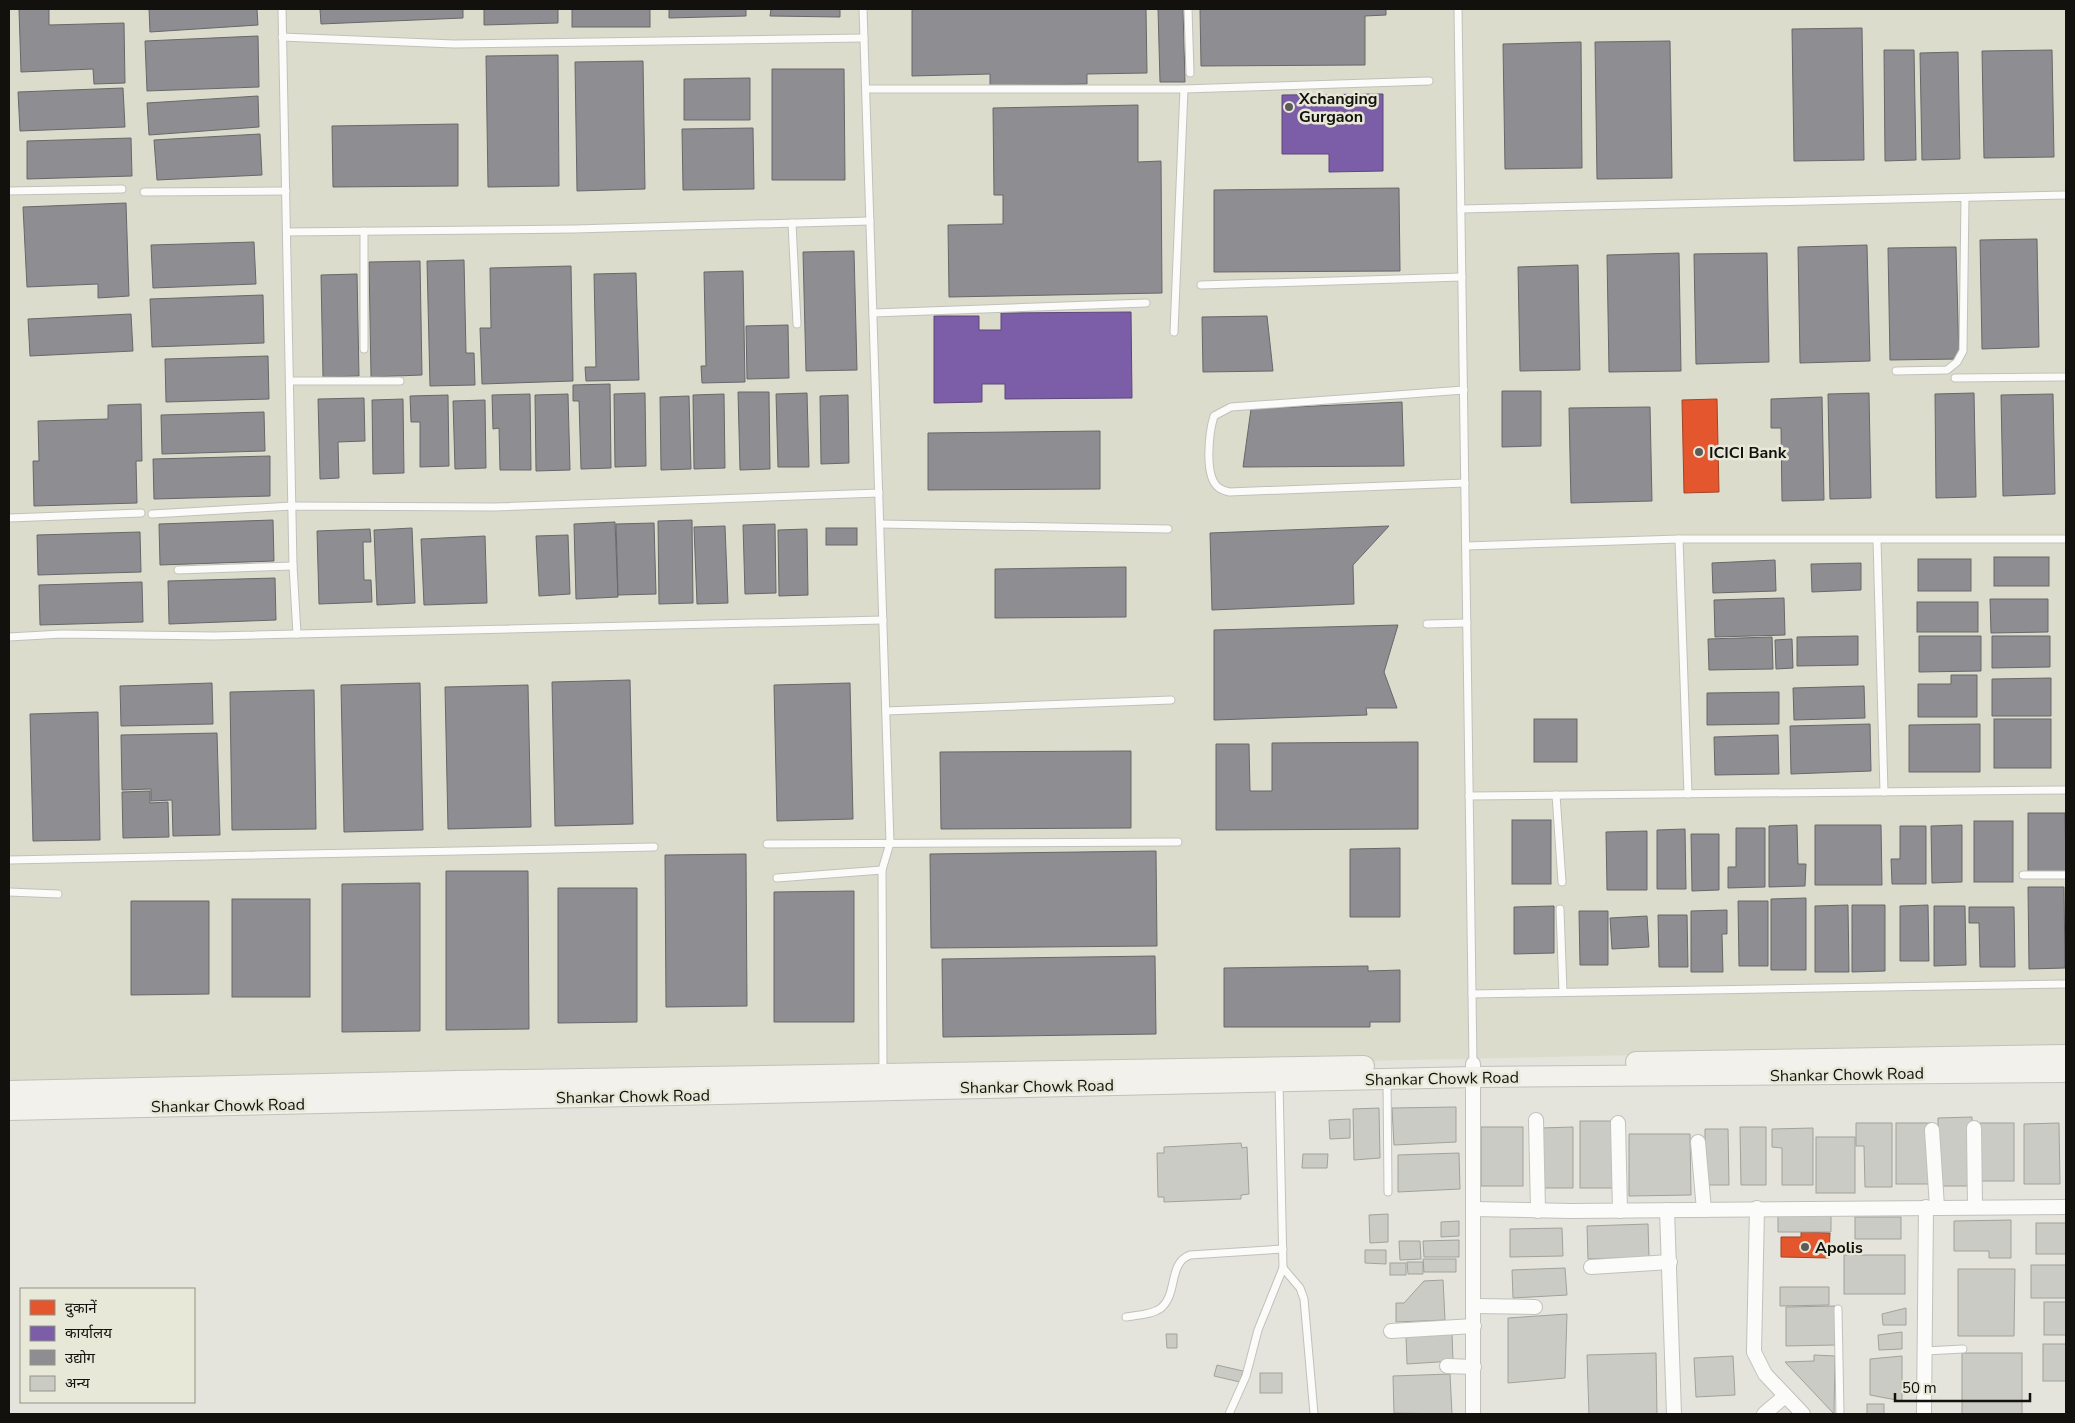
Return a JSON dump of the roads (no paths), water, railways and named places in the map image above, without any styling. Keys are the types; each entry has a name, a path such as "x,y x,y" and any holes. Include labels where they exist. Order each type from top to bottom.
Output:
{"main road":[{"name":"Shankar Chowk Road","path":"9,1110 1279,1082 1387,1079 1473,1071 2066,1055"},
{"name":"Shankar Chowk Road","path":"9,1091 883,1073 1473,1071 2066,1072"}],"street":[{"path":"1473,1071 1475,1306 1473,1414"},
{"path":"1536,1120 1538,1211"},
{"path":"1618,1123 1620,1211"},
{"path":"1974,1128 1975,1207"},
{"path":"1924,1414 1924,1351 1932,1207 1932,1130"},
{"path":"1698,1142 1704,1210"},
{"path":"1473,1209 1620,1211 1757,1208 2066,1207"},
{"path":"1757,1208 1754,1352 1765,1374 1803,1414"},
{"path":"1667,1210 1674,1414"},
{"path":"1591,1267 1670,1262"},
{"path":"1475,1306 1535,1308"},
{"path":"1392,1330 1474,1326"},
{"path":"1447,1366 1474,1367"},
{"path":"1764,1414 1785,1396"}],"lane":[{"path":"282,9 293,566 298,634"},
{"path":"863,9 890,843 882,870 883,1073"},
{"path":"1188,9 1190,73"},
{"path":"1458,9 1473,1071"},
{"path":"282,37 454,44 864,38"},
{"path":"866,89 1184,89 1429,82"},
{"path":"1174,332 1184,89"},
{"path":"9,191 122,189"},
{"path":"144,192 286,190"},
{"path":"1461,209 2066,196"},
{"path":"1896,371 1947,370 1957,362 1963,351 1965,198"},
{"path":"287,232 574,229 870,222"},
{"path":"792,223 797,324"},
{"path":"364,231 364,349"},
{"path":"1200,285 1462,277"},
{"path":"873,313 1146,303"},
{"path":"1955,378 2066,378"},
{"path":"290,381 400,381"},
{"path":"1464,390 1231,407 1214,416 1210,430 1210,474 1217,487 1229,492 1465,483"},
{"path":"152,514 292,506 494,507 879,493"},
{"path":"9,518 141,513"},
{"path":"880,524 1168,529"},
{"path":"1466,546 1679,539 2066,539"},
{"path":"1679,539 1688,794"},
{"path":"1877,540 1884,792"},
{"path":"178,570 293,566"},
{"path":"9,637 62,634 214,636 882,620"},
{"path":"1427,624 1467,623"},
{"path":"886,711 1171,700"},
{"path":"1470,796 2066,790"},
{"path":"1556,795 1562,882"},
{"path":"767,844 1178,842"},
{"path":"9,860 654,847"},
{"path":"777,878 882,870"},
{"path":"2023,874 2066,875"},
{"path":"9,892 58,894"},
{"path":"1560,908 1563,992"},
{"path":"1472,994 2066,984"},
{"path":"1387,1079 1388,1192"},
{"path":"1229,1414 1246,1376 1258,1330 1284,1268 1279,1082"},
{"path":"1126,1317 1152,1313 1161,1308 1170,1296 1178,1264 1183,1258 1190,1255 1283,1249"},
{"path":"1284,1268 1300,1288 1304,1299 1314,1414"},
{"path":"1838,1309 1840,1414"},
{"path":"1924,1351 1963,1349"}],"place":[{"name":"Xchanging Gurgaon","path":"1289,107"},
{"name":"ICICI Bank","path":"1699,452"},
{"name":"Apolis","path":"1805,1247"}]}
